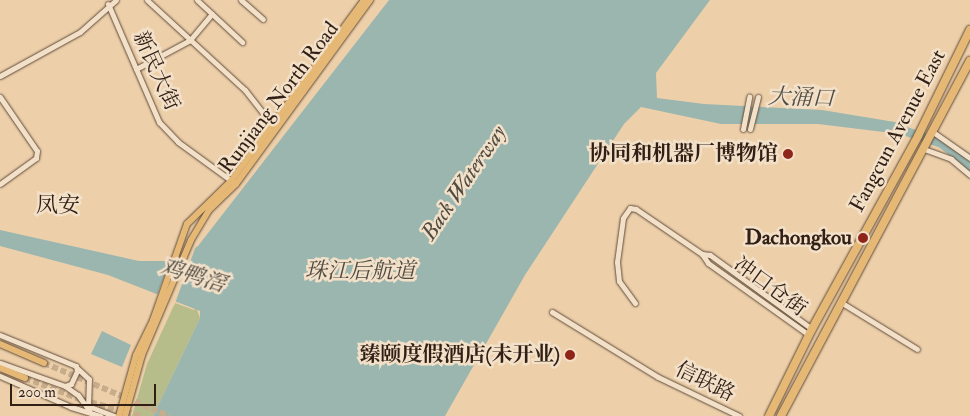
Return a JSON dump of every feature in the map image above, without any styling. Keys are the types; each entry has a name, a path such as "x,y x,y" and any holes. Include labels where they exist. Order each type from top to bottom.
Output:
{"highway":[{"name":"Fangcun Avenue East","path":"768,416 811,332 920,133 970,30"},
{"name":"Fangcun Avenue East","path":"782,415 970,61"}],"main road":[{"name":"Runjiang North Road","path":"233,182 269,129 364,0"},
{"name":"Runjiang North Road","path":"228,188 370,0"},
{"path":"119,416 176,261 187,224 228,188"},
{"path":"125,416 133,375 188,244 209,210 228,188"},
{"path":"0,344 44,363"},
{"path":"0,368 25,378"}],"street":[{"path":"0,76 80,32 109,2 116,0"},
{"path":"147,0 246,90 265,116 269,129"},
{"path":"196,0 242,42"},
{"path":"241,0 263,19"},
{"name":"新民大街","path":"109,2 159,122 178,142 233,182"},
{"path":"136,69 190,40 212,14"},
{"path":"0,97 37,151 36,158 0,184"},
{"path":"743,129 750,97"},
{"path":"750,129 758,97"},
{"path":"929,139 970,158"},
{"path":"929,139 970,175"},
{"name":"冲口仓街","path":"635,303 619,280 617,262 623,218 630,208 636,208 702,254 710,255 811,332"},
{"path":"842,303 916,349"},
{"name":"信联路","path":"552,312 658,377 739,416"},
{"path":"0,335 76,366 89,379 88,406 114,416"},
{"path":"0,363 65,386 78,395 90,411"},
{"path":"65,386 76,378 76,366"},
{"path":"0,376 71,407 90,411 101,416"}],"green space":[{"path":"175,303 194,310 196,307 200,318 153,416 132,416 147,364"}],"water":[{"name":"珠江后航道","path":"389,0 710,0 656,73 657,98 704,104 822,110 907,124 900,134 818,124 721,124 641,107 624,124 525,275 445,416 153,416 200,318 200,311 108,275 0,246 0,230 139,261 168,261 185,254 198,246"},
{"path":"102,331 131,345 122,367 91,354"}],"pier":[{"path":"197,243 174,306 156,298 172,257"}],"waterway":[{"name":"大涌口","path":"894,127 941,143 970,166"}],"tunnel":[{"path":"44,363 169,416"},
{"path":"25,378 82,400 141,416"}],"place":[{"name":"协同和机器厂博物馆","path":"788,154"},
{"name":"Dachongkou","path":"863,238"},
{"name":"臻颐度假酒店(未开业)","path":"570,355"}],"district":[{"name":"凤安","path":"58,206"}],"water label":[{"name":"Back Waterway","path":"464,183"},
{"name":"鸡鸭滘","path":"193,276"}]}
